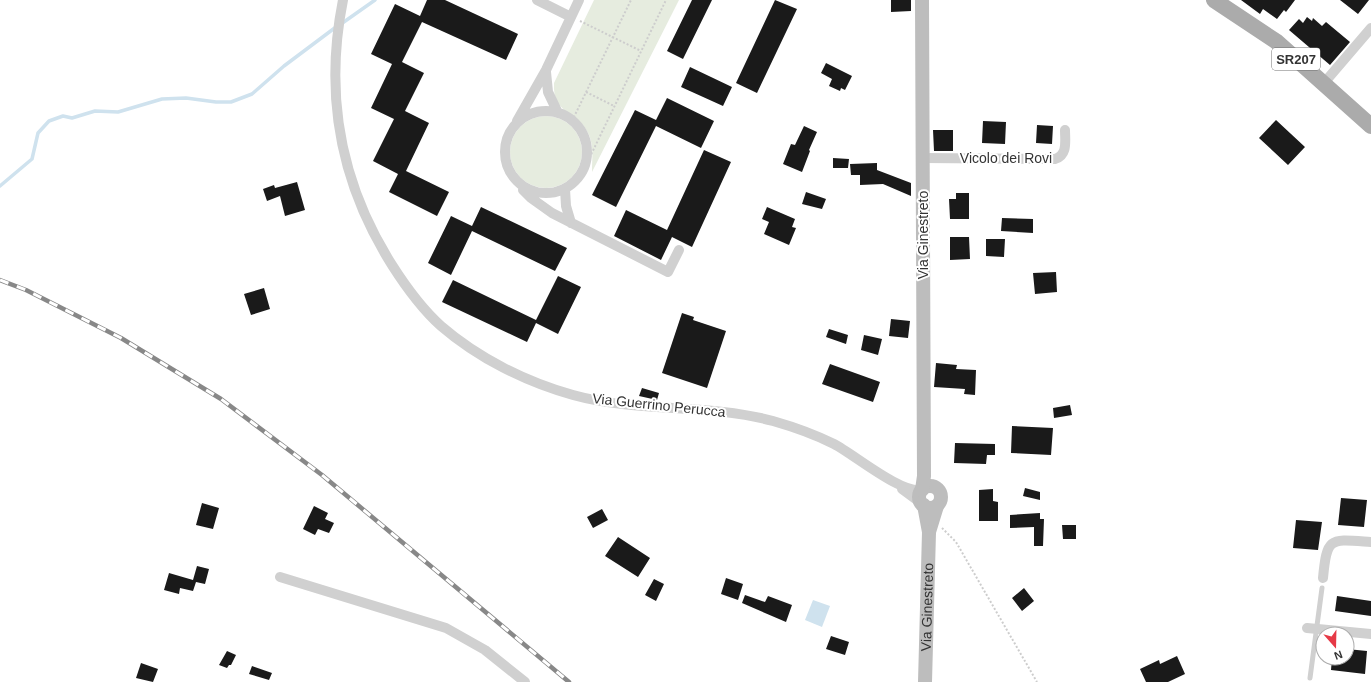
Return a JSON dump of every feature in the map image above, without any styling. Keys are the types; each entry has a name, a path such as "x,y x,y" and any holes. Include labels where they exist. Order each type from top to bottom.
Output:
{"main road":[{"name":"SR207","path":"1214,0 1277,42 1371,126"}],"street":[{"name":"Via Guerrino Perucca","path":"343,0 337,32 335,62 336,104 343,151 353,184 372,228 397,272 426,311 448,331 476,352 510,371 543,385 573,395 639,406 727,411 767,419 797,428 848,452 898,485 928,498"},
{"path":"537,0 571,17"},
{"path":"580,0 546,70 508,135 505,160 509,172 537,203 571,224 668,272 679,250"},
{"name":"Via Ginestreto","path":"922,0 924,471 930,527 924,682"},
{"path":"1324,83 1371,28"},
{"path":"546,70 548,92 558,113"},
{"path":"515,124 524,117 535,112 547,111 558,113 572,121 579,128 585,139 588,152 586,165 581,175 574,183 565,189 553,193 541,194 530,191 519,184"},
{"name":"Vicolo dei Rovi","path":"923,158 1055,159 1061,156 1064,152 1065,130"},
{"path":"565,189 566,206 571,224"},
{"path":"1322,583 1326,551 1332,543 1343,540 1371,542"},
{"path":"280,577 446,628 485,650 525,682"},
{"path":"1312,629 1371,634"}],"lane":[{"path":"1310,678 1312,629 1322,583"}],"path":[{"path":"572,121 631,0"},
{"path":"586,165 666,0"},
{"path":"571,17 641,51"},
{"path":"586,92 614,106"},
{"path":"930,527 945,530 956,542 1037,682"}],"shaded area":[{"path":"594,0 679,0 592,172 592,149 589,135 585,127 557,102 554,83"},
{"path":"539,116 553,116 572,126 582,145 582,159 572,178 553,188 539,188 520,178 510,159 510,145 520,126"}],"water":[{"path":"813,600 830,606 822,627 805,620"}],"building":[{"path":"427,0 445,0 518,34 506,60 422,22 402,62 424,73 405,111 429,123 406,171 449,192 437,216 389,192 398,174 373,161 394,119 371,108 392,64 371,54 395,4 420,16"},
{"path":"692,0 712,0 683,59 667,51"},
{"path":"775,0 797,9 757,93 736,83"},
{"path":"891,0 911,0 911,11 891,12"},
{"path":"1241,0 1295,0 1286,12 1284,10 1277,19 1263,9 1260,14"},
{"path":"1340,0 1369,0 1358,14"},
{"path":"1307,17 1312,21 1313,18 1322,26 1326,22 1350,42 1330,65 1289,30 1299,19 1303,23"},
{"path":"826,63 852,76 845,90 841,88 840,91 829,86 832,79 821,73"},
{"path":"690,67 732,87 723,106 681,87"},
{"path":"667,98 714,121 701,148 656,126 616,207 592,195 635,110 656,120"},
{"path":"1276,120 1305,147 1288,165 1259,138"},
{"path":"983,121 1006,122 1005,144 982,143"},
{"path":"1037,125 1053,126 1052,144 1036,143"},
{"path":"804,126 817,132 802,172 783,164 791,144 795,145"},
{"path":"933,130 953,130 953,151 934,151"},
{"path":"704,150 731,162 692,247 672,237 661,260 614,236 626,210 667,230"},
{"path":"833,158 849,159 848,168 833,168"},
{"path":"877,163 877,170 911,183 911,196 883,184 860,185 860,175 851,175 850,164"},
{"path":"297,182 305,210 285,216 280,196 267,201 263,189 274,185 275,188"},
{"path":"806,192 826,199 822,209 802,204"},
{"path":"956,193 969,193 969,219 950,219 949,199 956,199"},
{"path":"481,207 567,248 555,271 472,231 451,275 428,263 451,216 472,226"},
{"path":"767,207 795,219 792,227 796,228 789,245 764,234 769,222 762,219"},
{"path":"1002,218 1033,219 1033,233 1001,231"},
{"path":"950,237 969,237 970,259 950,260"},
{"path":"986,239 1005,239 1004,257 986,256"},
{"path":"1056,272 1057,292 1035,294 1033,273"},
{"path":"558,276 581,287 558,334 536,323 527,342 442,302 453,280 536,320"},
{"path":"264,288 270,309 251,315 244,294"},
{"path":"682,313 694,317 693,320 726,331 707,388 662,373"},
{"path":"891,319 910,321 908,338 889,336"},
{"path":"829,329 848,335 846,344 826,337"},
{"path":"864,335 882,339 878,355 861,350"},
{"path":"936,363 957,365 956,369 976,370 975,395 964,394 965,389 934,387"},
{"path":"830,364 880,382 873,402 822,384"},
{"path":"642,388 659,393 657,400 639,396"},
{"path":"1070,405 1072,415 1054,418 1053,408"},
{"path":"1012,426 1053,428 1051,455 1011,453"},
{"path":"955,443 995,444 995,455 987,455 986,464 954,463"},
{"path":"1025,488 1040,492 1040,500 1023,496"},
{"path":"993,489 993,501 998,502 998,521 979,521 979,490"},
{"path":"1341,498 1367,500 1364,527 1338,525"},
{"path":"202,503 219,508 213,529 196,525"},
{"path":"314,506 328,513 325,519 334,523 329,533 318,529 315,535 303,529"},
{"path":"602,509 608,520 593,528 587,517"},
{"path":"1040,513 1040,519 1044,519 1043,546 1034,546 1034,527 1010,528 1010,515"},
{"path":"1296,520 1322,522 1318,550 1293,548"},
{"path":"1062,525 1076,525 1076,539 1063,539"},
{"path":"618,537 650,558 638,577 605,556"},
{"path":"197,566 209,569 205,584 196,582 193,591 180,588 179,594 164,590 169,573 193,580"},
{"path":"726,578 743,584 738,600 721,594"},
{"path":"654,579 664,584 656,601 645,595"},
{"path":"1024,588 1034,601 1022,611 1012,598"},
{"path":"745,595 765,602 768,596 792,605 786,622 742,603"},
{"path":"1337,596 1371,601 1371,616 1335,611"},
{"path":"831,636 849,642 845,655 826,649"},
{"path":"1355,650 1367,651 1365,674 1331,670 1331,666 1355,666"},
{"path":"227,651 236,655 231,665 227,668 219,665"},
{"path":"1177,656 1185,674 1168,682 1146,682 1140,669 1159,660 1160,664"},
{"path":"141,663 158,669 153,682 136,678"},
{"path":"252,666 272,673 269,680 249,674"}],"waterway":[{"path":"341,24 375,0"},
{"path":"0,186 32,159 38,133 49,121 63,116 72,118 95,111 118,112 162,99 186,98 216,102 231,102 252,94 284,66 336,27"}],"railway":[{"path":"0,280 26,290 121,338 221,399 322,475 569,682"}]}
